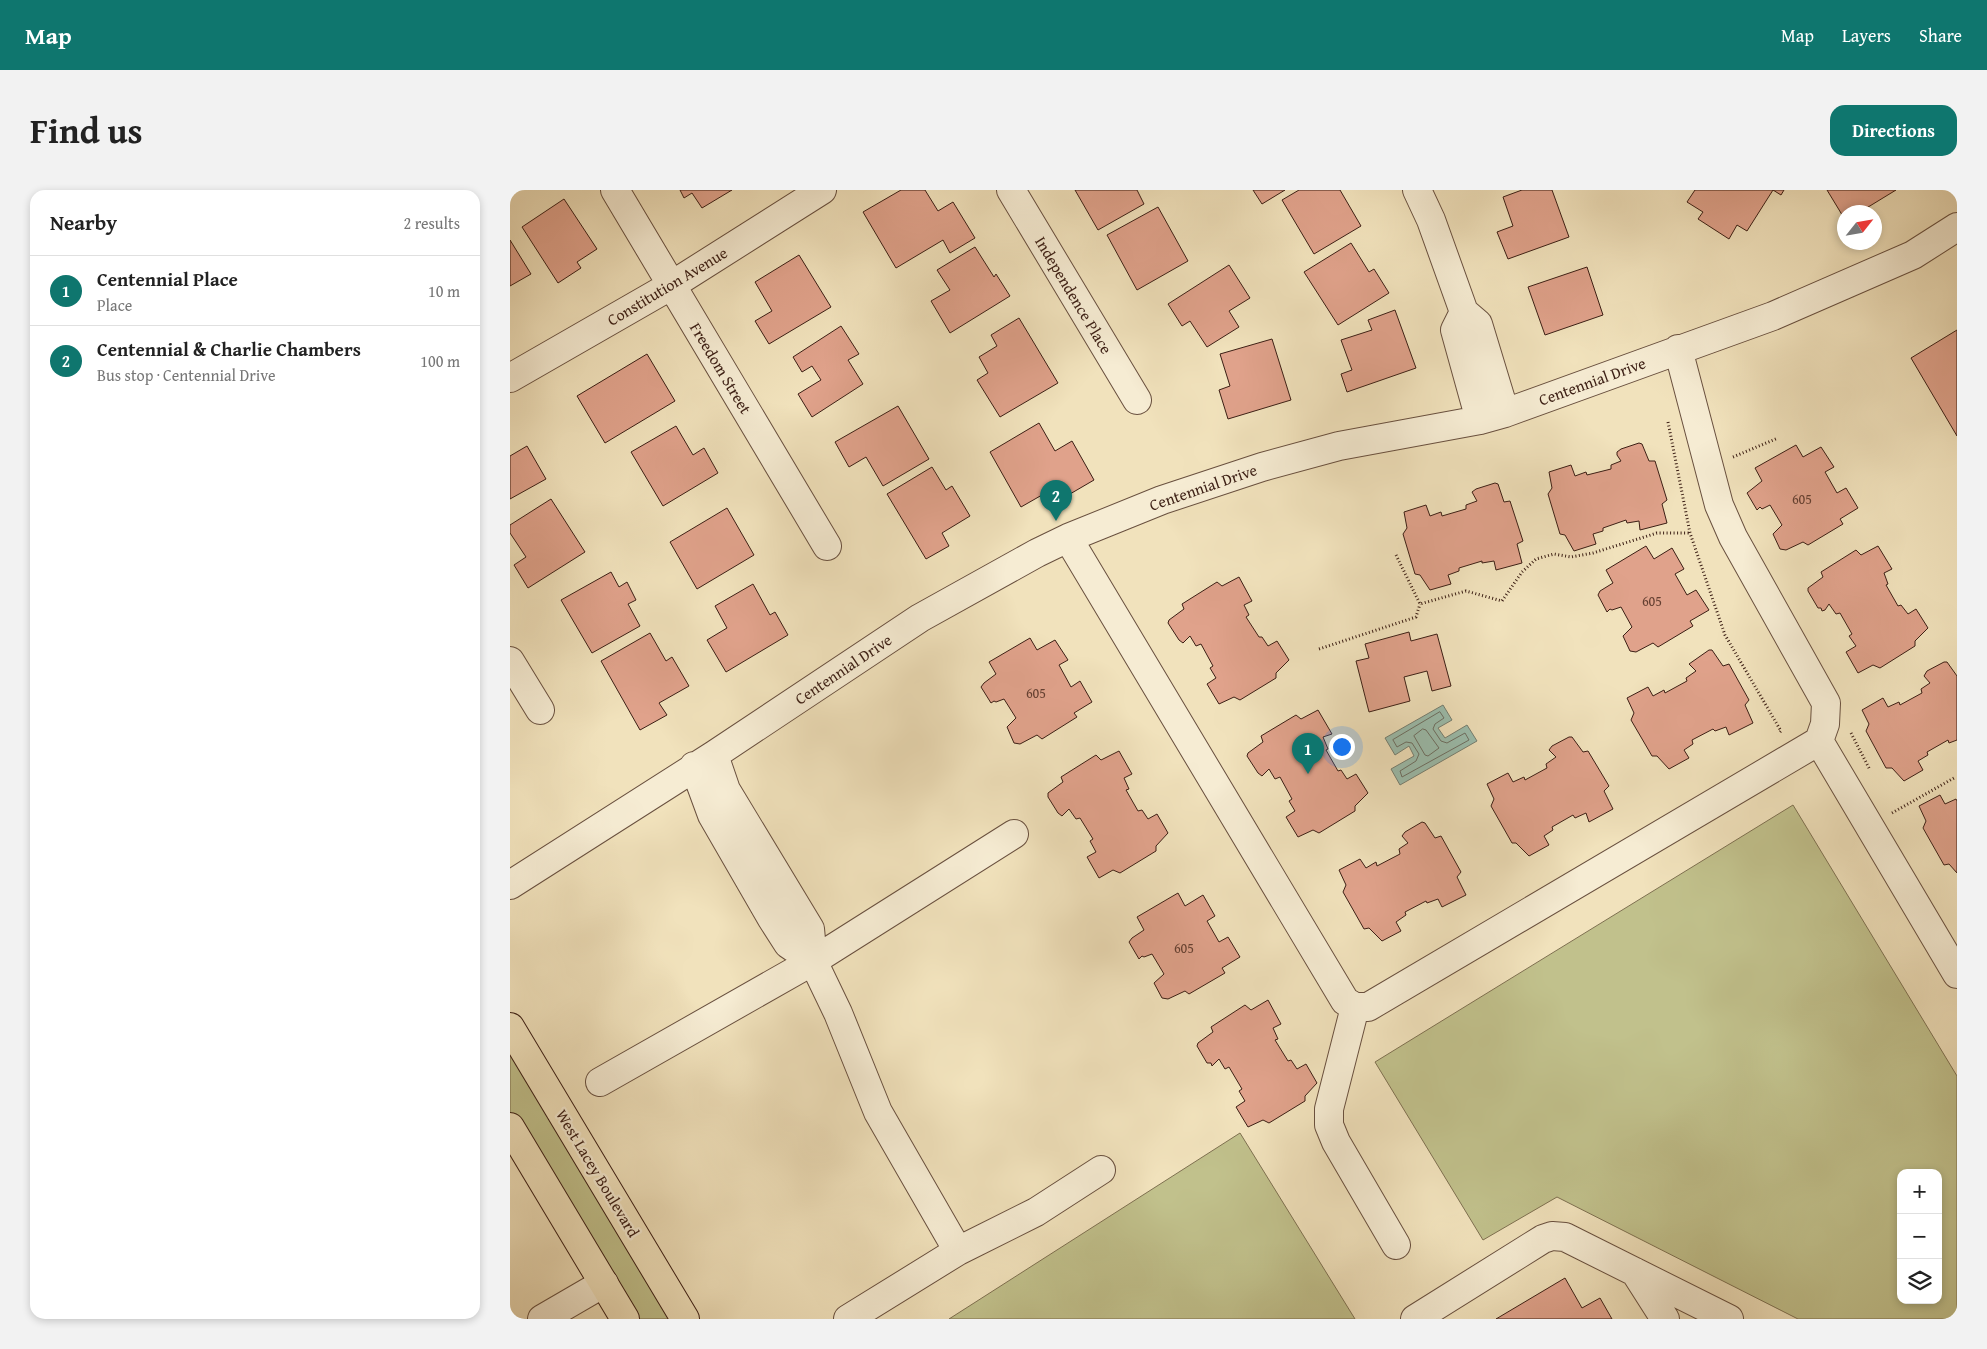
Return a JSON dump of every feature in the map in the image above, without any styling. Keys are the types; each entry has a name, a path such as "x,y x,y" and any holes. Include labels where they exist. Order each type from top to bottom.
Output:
{"main road":[{"name":"West Lacey Boulevard","path":"510,1027 685,1319"},
{"path":"510,1127 625,1319"}],"street":[{"name":"Freedom Street","path":"615,190 827,546"},
{"name":"Constitution Avenue","path":"510,378 672,286 822,190"},
{"name":"Independence Place","path":"1011,190 1137,400"},
{"path":"1417,190 1432,220 1464,312 1478,324 1492,417"},
{"name":"Centennial Drive","path":"510,885 920,618 1037,553 1068,538 1162,500 1262,467 1339,446 1492,417 1773,316 1904,259 1957,227"},
{"path":"1068,538 1345,1001 1355,1007 1368,1007 1819,741 1825,724 1826,703 1733,537 1719,505 1678,349"},
{"path":"510,662 540,710"},
{"path":"1819,741 1957,974"},
{"path":"704,760 712,815 761,873 788,944 813,961 838,1013 878,1112 958,1251"},
{"path":"600,1082 813,961 1014,834"},
{"path":"1355,1007 1329,1109 1329,1125 1336,1142 1396,1245"},
{"path":"848,1319 958,1251 1036,1212 1101,1170"},
{"path":"1415,1319 1543,1239 1552,1236 1565,1237 1729,1319"},
{"path":"1634,1272 1665,1319"},
{"path":"542,1319 604,1283"}],"path":[{"path":"1666,414 1690,533 1724,635 1781,732 1774,737"},
{"path":"1731,458 1778,438"},
{"path":"1420,604 1466,591 1502,601 1522,572 1536,559 1554,554 1571,557 1593,553 1657,533 1690,533"},
{"path":"1319,649 1416,617 1420,604 1396,555"},
{"path":"1852,725 1851,734 1872,774"},
{"path":"1888,806 1893,814 1954,778"}],"green space":[{"path":"1793,805 1957,1076 1957,1319 1798,1319 1557,1197 1483,1240 1375,1062"},
{"path":"510,1027 685,1319 625,1319 510,1127"},
{"path":"1240,1133 1355,1319 949,1319"}],"water":[{"path":"1443,705 1452,720 1438,728 1445,738 1467,725 1477,741 1400,785 1391,769 1414,756 1409,746 1395,755 1385,738"}],"building":[{"path":"680,190 732,190 702,208 692,193 684,198"},
{"path":"901,190 925,190 938,211 953,202 975,238 950,253 943,240 896,268 863,212"},
{"path":"1075,190 1137,190 1144,204 1098,230"},
{"path":"1253,190 1285,190 1262,204"},
{"path":"1299,190 1340,190 1361,226 1314,254 1282,200"},
{"path":"1522,190 1552,190 1569,237 1508,259 1497,232 1513,226 1503,197"},
{"path":"1695,190 1773,190 1747,231 1737,225 1729,239 1698,219 1703,212 1687,202"},
{"path":"1773,190 1784,190 1781,195"},
{"path":"1827,190 1896,190 1871,205 1837,206"},
{"path":"564,199 597,249 577,262 581,268 558,283 522,227"},
{"path":"1158,207 1188,261 1137,290 1107,235"},
{"path":"510,240 531,274 510,286"},
{"path":"1351,243 1369,272 1374,269 1389,293 1338,325 1304,272"},
{"path":"975,247 994,277 996,274 1010,296 950,333 931,301 950,290 937,270"},
{"path":"799,255 831,307 769,344 755,321 772,311 755,282"},
{"path":"1229,265 1250,298 1229,311 1239,327 1207,347 1190,321 1182,326 1168,304"},
{"path":"1587,267 1603,315 1545,335 1528,287"},
{"path":"1395,310 1416,368 1347,392 1341,374 1352,370 1341,340 1372,330 1368,320"},
{"path":"1019,318 1058,383 1000,417 977,380 988,373 979,357 997,346 991,335"},
{"path":"841,326 859,354 848,360 863,384 812,417 798,394 821,380 812,366 802,372 793,357"},
{"path":"1957,330 1957,436 1911,358"},
{"path":"1272,339 1291,400 1228,419 1219,390 1230,386 1220,354"},
{"path":"647,354 675,401 605,443 577,396"},
{"path":"898,406 929,459 883,486 866,457 849,467 835,442"},
{"path":"1039,423 1055,451 1072,441 1094,480 1070,494 1063,483 1021,507 990,452"},
{"path":"676,426 693,455 704,448 718,473 663,506 631,452"},
{"path":"1639,443 1642,444 1649,461 1655,461 1667,500 1662,504 1667,523 1640,530 1639,521 1627,523 1626,520 1603,528 1603,531 1593,534 1596,544 1574,551 1565,535 1560,534 1548,494 1552,488 1549,472 1571,465 1575,476 1586,472 1587,475 1611,469 1611,465 1621,461 1617,452"},
{"path":"1796,445 1803,457 1821,447 1834,467 1825,472 1837,493 1846,488 1858,508 1840,519 1843,524 1808,545 1803,542 1786,550 1780,549 1773,534 1782,525 1770,505 1762,509 1760,507 1757,510 1747,493 1762,481 1755,468"},
{"path":"527,446 546,479 510,499 510,456"},
{"path":"932,467 946,490 952,486 970,516 942,533 949,546 926,559 887,494"},
{"path":"1495,483 1498,484 1504,502 1510,501 1523,541 1517,544 1522,563 1496,570 1494,561 1482,563 1482,561 1459,568 1459,571 1448,575 1451,584 1430,590 1420,575 1415,574 1403,534 1407,528 1404,512 1426,505 1430,516 1441,512 1442,516 1466,509 1466,505 1477,501 1472,492"},
{"path":"551,499 585,552 528,588 514,565 526,557 510,533 510,525"},
{"path":"727,508 754,555 697,589 670,542"},
{"path":"1646,546 1654,559 1672,548 1684,569 1675,574 1687,595 1696,590 1709,610 1690,621 1693,626 1658,647 1653,643 1636,652 1630,651 1623,636 1632,627 1621,607 1610,609 1607,612 1598,595 1600,591 1613,583 1606,570"},
{"path":"1878,546 1892,569 1884,573 1888,584 1886,585 1898,606 1901,605 1908,614 1916,609 1928,628 1915,641 1915,646 1880,668 1873,665 1858,673 1846,652 1856,646 1849,636 1852,634 1840,613 1836,614 1829,604 1825,610 1822,611 1821,608 1818,608 1808,588 1823,577 1821,572 1856,550 1861,555"},
{"path":"611,572 619,587 627,582 636,600 628,604 640,626 592,653 561,600"},
{"path":"1239,577 1252,601 1244,605 1249,615 1246,617 1259,637 1262,637 1268,646 1277,641 1289,660 1276,673 1276,678 1240,700 1234,697 1219,704 1207,684 1216,678 1210,668 1213,666 1201,644 1196,646 1190,636 1183,643 1168,623 1169,620 1184,609 1182,604 1217,582 1222,586"},
{"path":"753,584 770,615 775,612 788,635 726,672 707,640 727,628 715,606"},
{"path":"1409,632 1411,641 1437,634 1451,686 1432,691 1427,671 1404,677 1410,701 1369,712 1356,661 1369,658 1365,644"},
{"path":"650,633 666,661 672,657 689,686 659,703 667,715 640,730 601,661"},
{"path":"1030,638 1037,650 1055,640 1068,660 1059,665 1071,687 1080,681 1092,702 1074,713 1077,717 1042,739 1037,735 1020,744 1014,743 1007,727 1016,718 1004,699 991,703 981,687 996,674 989,662"},
{"path":"1709,650 1712,650 1723,666 1729,664 1749,700 1745,705 1753,723 1729,735 1726,727 1715,731 1713,729 1692,740 1693,744 1684,750 1689,758 1669,769 1657,756 1652,756 1631,720 1634,713 1627,698 1648,687 1653,696 1664,690 1665,693 1687,681 1686,678 1696,671 1689,664"},
{"path":"1947,662 1957,676 1957,740 1949,743 1948,740 1927,752 1928,755 1918,761 1923,770 1904,781 1892,768 1886,768 1866,731 1869,724 1862,710 1883,698 1888,707 1899,702 1900,705 1922,693 1921,689 1930,683 1924,676 1927,671"},
{"path":"1318,710 1332,734 1323,737 1328,749 1326,750 1338,771 1341,770 1347,779 1356,774 1368,793 1355,806 1355,811 1319,833 1313,830 1298,837 1286,817 1295,811 1289,801 1292,799 1280,777 1275,779 1269,769 1262,776 1247,756 1248,753 1263,742 1261,736 1296,715 1301,719"},
{"path":"1572,737 1583,752 1588,751 1609,786 1604,791 1613,809 1589,822 1586,813 1575,818 1573,815 1552,827 1553,830 1544,836 1549,845 1529,856 1516,843 1512,843 1491,806 1494,799 1487,784 1508,773 1513,782 1524,777 1525,780 1547,768 1546,764 1556,757 1549,750 1552,746"},
{"path":"1119,751 1132,774 1124,778 1129,789 1126,790 1138,811 1142,810 1148,819 1157,814 1168,833 1156,846 1156,851 1120,873 1113,870 1099,878 1087,857 1096,852 1090,841 1093,839 1080,818 1076,819 1069,809 1062,816 1058,813 1048,797 1048,793 1063,782 1061,777 1096,755 1101,760"},
{"path":"1940,795 1945,804 1956,799 1957,801 1957,873 1949,864 1944,865 1923,828 1926,821 1919,806"},
{"path":"1422,822 1425,823 1435,838 1441,836 1461,872 1457,877 1466,895 1442,907 1438,899 1427,903 1426,901 1405,912 1406,915 1396,922 1401,931 1382,941 1369,928 1364,929 1343,892 1346,885 1339,870 1360,859 1366,868 1376,862 1377,866 1400,854 1399,849 1408,843 1402,836 1405,832"},
{"path":"1178,893 1185,906 1203,895 1215,916 1207,921 1219,942 1228,937 1240,957 1222,968 1225,973 1189,994 1185,991 1168,999 1162,998 1154,983 1164,974 1152,954 1142,956 1139,959 1129,942 1144,930 1137,917"},
{"path":"1268,1000 1281,1024 1273,1028 1278,1039 1275,1040 1288,1061 1291,1060 1297,1069 1306,1064 1317,1083 1305,1096 1305,1101 1269,1123 1263,1120 1248,1127 1236,1107 1245,1101 1239,1091 1242,1089 1229,1067 1225,1069 1219,1059 1212,1066 1211,1063 1207,1063 1197,1046 1198,1043 1213,1032 1211,1027 1245,1005 1251,1010"},
{"path":"1565,1278 1582,1308 1600,1298 1612,1319 1496,1319"}],"place":[{"name":"Centennial & Charlie Chambers","path":"1056,521"},
{"name":"Centennial Place","path":"1308,774"}]}
